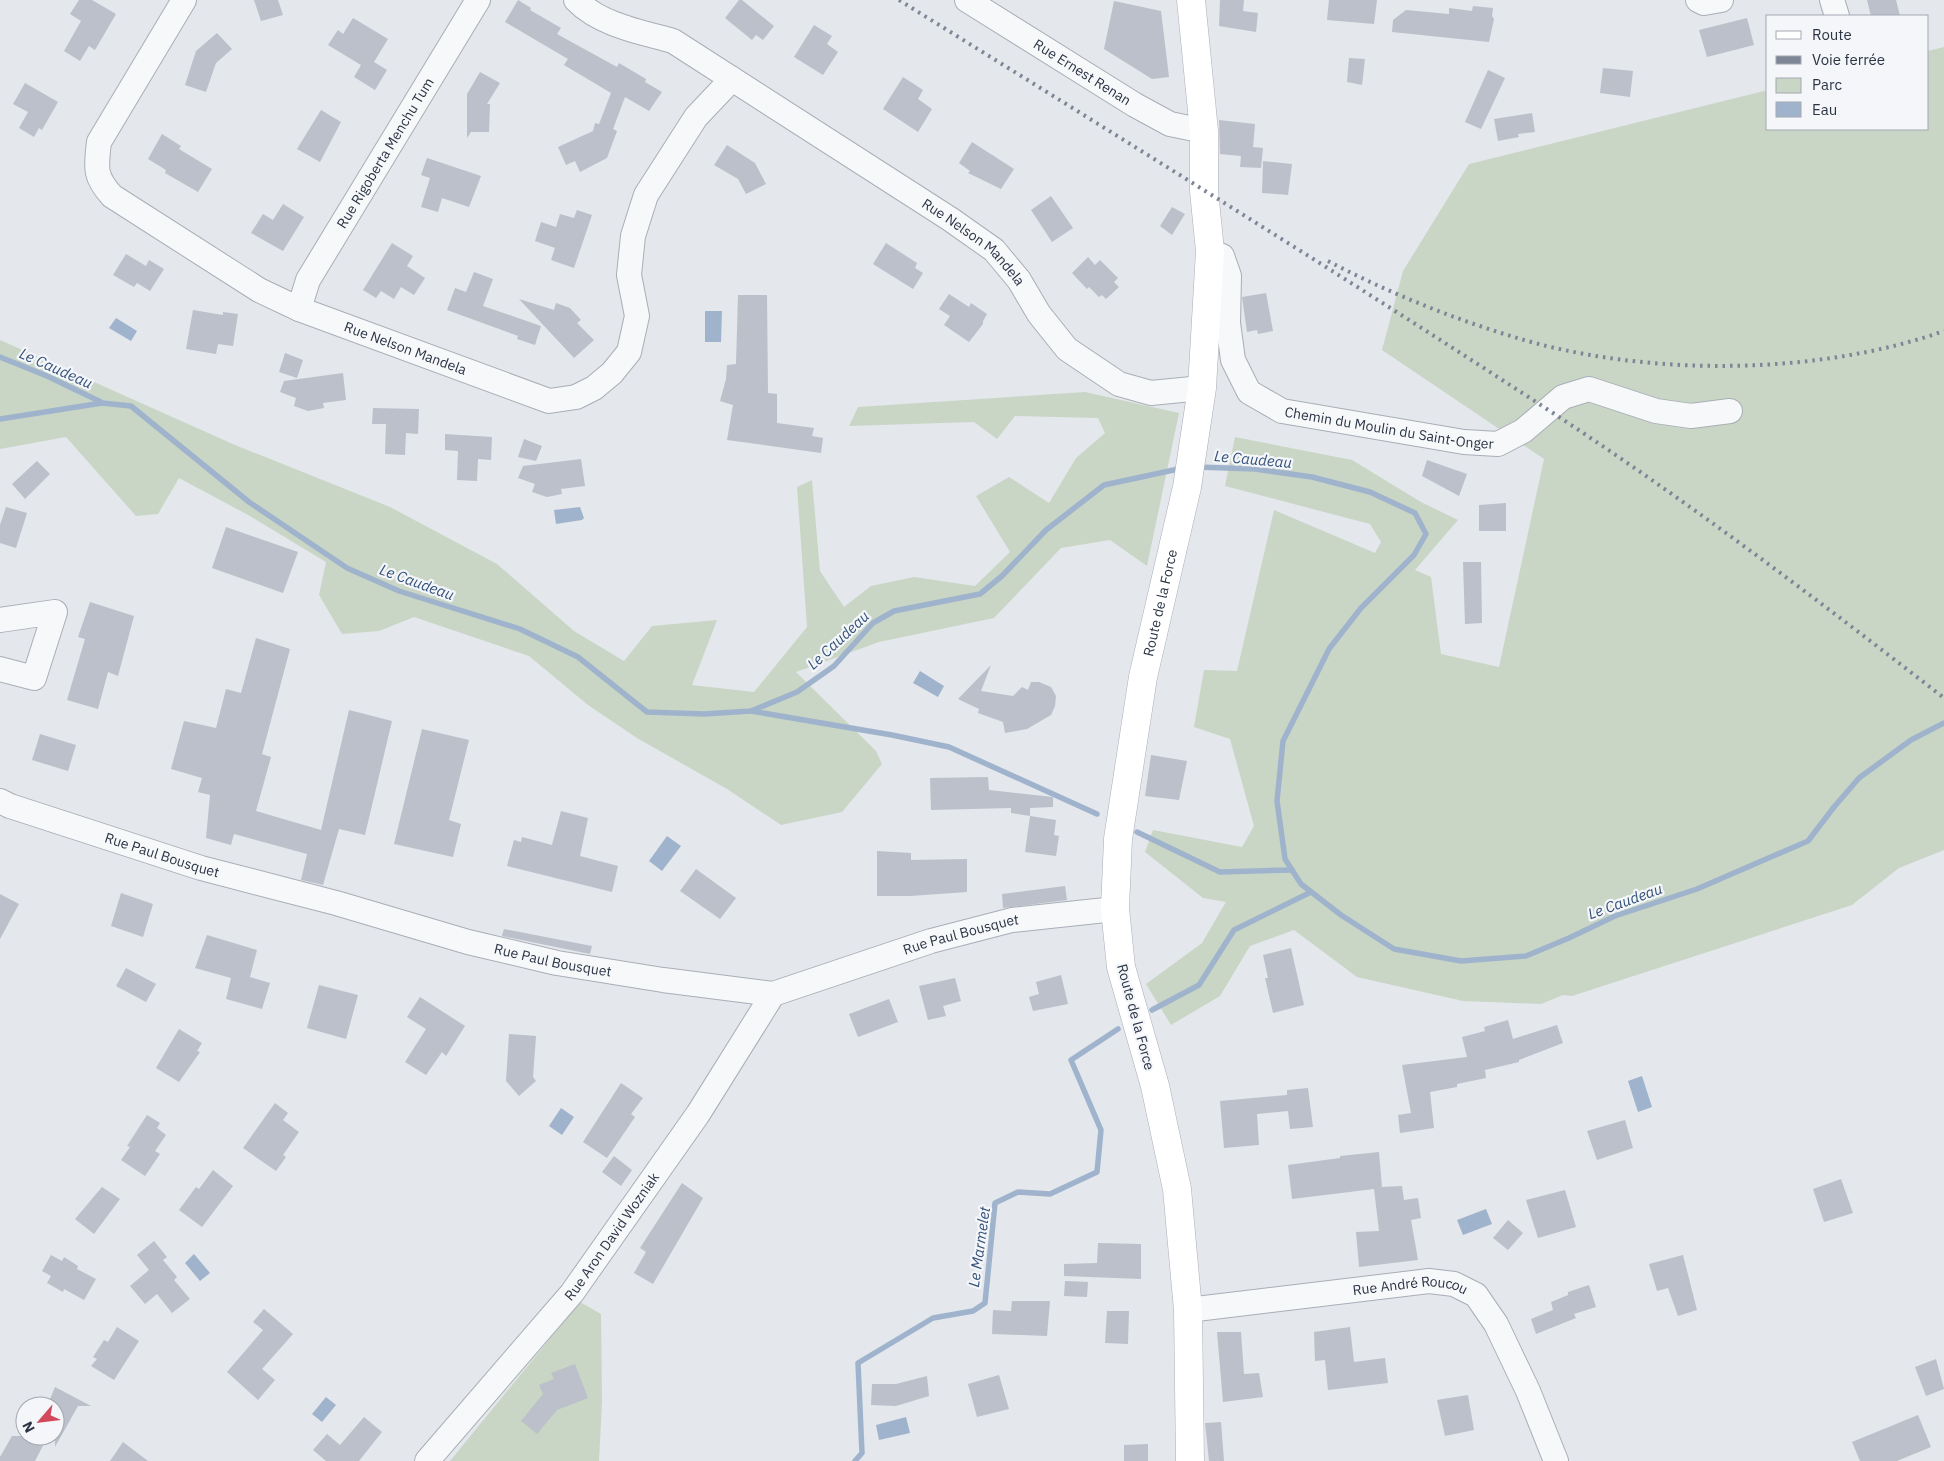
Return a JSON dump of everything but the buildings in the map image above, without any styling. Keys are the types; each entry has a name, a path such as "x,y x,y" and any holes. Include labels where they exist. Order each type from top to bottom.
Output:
{"street":[{"name":"Rue Nelson Mandela","path":"184,0 99,142 97,162 99,182 112,196 259,290 299,309 549,401 576,397 594,388 612,373 629,352 637,316 630,275 633,236 646,195 696,117 732,79"},
{"name":"Rue Rigoberta Menchu Tum","path":"299,309 308,280 478,0"},
{"name":"Rue Nelson Mandela","path":"576,0 586,10 627,28 674,41 911,193 994,250 1019,280 1039,314 1067,349 1119,384 1151,393 1202,388"},
{"name":"Rue Ernest Renan","path":"966,0 1135,105 1170,124 1204,131"},
{"name":"Route de la Force","path":"1190,1461 1188,1310 1177,1188 1156,1086 1121,967 1115,909 1118,839 1143,677 1187,487 1202,388 1210,252 1204,191 1204,131 1191,0"},
{"path":"1698,0 1704,3 1721,0"},
{"path":"1832,0 1837,15"},
{"name":"Chemin du Moulin du Saint-Onger","path":"1210,252 1222,256 1229,276 1228,323 1233,360 1249,392 1282,411 1464,442 1498,444 1523,431 1564,397 1589,390 1656,411 1691,416 1730,411"},
{"path":"0,670 34,678 55,612 1,626"},
{"name":"Rue Paul Bousquet","path":"0,801 201,868 336,903 468,942 557,962 664,980 773,994 931,941 1012,920 1115,909"},
{"name":"Rue Aron David Wozniak","path":"426,1461 572,1292 698,1114 773,994"},
{"name":"Rue André Roucou","path":"1188,1310 1429,1281 1454,1284 1476,1295 1496,1324 1528,1391 1556,1461"}],"green space":[{"path":"1944,47 1944,850 1899,868 1852,905 1572,996 1563,995 1541,1004 1463,1001 1357,977 1294,930 1250,946 1220,996 1171,1025 1146,984 1202,943 1226,902 1203,898 1145,852 1153,830 1242,847 1254,826 1230,739 1194,727 1204,670 1237,671 1274,510 1375,553 1381,542 1370,524 1225,486 1235,437 1352,460 1421,502 1458,520 1415,570 1431,577 1441,654 1499,667 1544,459 1382,350 1403,271 1469,164 1766,90 1766,130 1929,130 1929,51"},
{"path":"0,340 235,445 390,507 497,564 574,631 624,661 652,626 717,620 692,685 754,692 807,627 797,487 812,480 820,571 844,607 871,586 914,577 975,586 1010,552 976,496 1009,477 1049,503 1076,458 1105,433 1098,418 1015,416 997,439 974,422 849,426 858,407 1085,392 1179,413 1147,566 1110,540 1061,548 994,618 879,642 796,672 876,751 882,764 842,812 781,825 727,789 637,738 588,705 529,656 414,617 379,631 342,634 319,595 326,562 250,516 179,478 158,514 136,516 66,437 0,449"},
{"path":"580,1302 601,1314 602,1401 599,1461 450,1461"}],"water":[{"path":"705,311 722,311 721,342 705,342"},
{"path":"116,318 137,331 131,341 109,328"},
{"path":"580,507 584,518 582,520 556,524 554,510"},
{"path":"920,671 944,686 938,697 913,683"},
{"path":"667,836 681,846 662,871 649,861"},
{"path":"1642,1076 1652,1107 1638,1112 1628,1081"},
{"path":"561,1108 574,1117 562,1135 549,1126"},
{"path":"1486,1209 1492,1224 1463,1235 1457,1220"},
{"path":"194,1254 210,1273 200,1281 185,1263"},
{"path":"326,1397 336,1405 322,1422 312,1414"},
{"path":"906,1417 910,1433 879,1440 876,1425"}],"waterway":[{"name":"Le Caudeau","path":"0,357 47,376 101,402"},
{"name":"Le Caudeau","path":"0,419 102,403 131,406 249,502 347,568 399,591 520,629 578,657 647,712 704,714 751,711 797,692 834,666 873,623 894,611 980,594 1002,576 1046,530 1104,485 1183,468"},
{"name":"Le Caudeau","path":"1197,467 1255,469 1312,477 1370,492 1415,513 1426,534 1414,555 1361,608 1329,649 1283,741 1277,801 1285,859 1301,884 1341,915 1394,949 1461,961 1526,956 1615,916 1697,889 1808,841 1859,778 1911,740 1944,723"},
{"name":"Le Caudeau","path":"751,711 892,735 949,747 1097,814"},
{"name":"Le Caudeau","path":"1137,832 1220,872 1292,870"},
{"name":"Le Marmelet","path":"1152,1010 1199,985 1234,930 1311,892"},
{"name":"Le Marmelet","path":"855,1461 862,1453 858,1363 933,1318 973,1311 985,1303 995,1203 1018,1192 1050,1194 1097,1172 1101,1130 1071,1060 1118,1029"}],"railway":[{"path":"899,0 1311,257 1606,448 1753,553 1944,698"},
{"path":"1328,261 1396,294 1490,330 1565,350 1618,359 1673,365 1730,366 1786,363 1841,357 1894,346 1944,331"}]}
